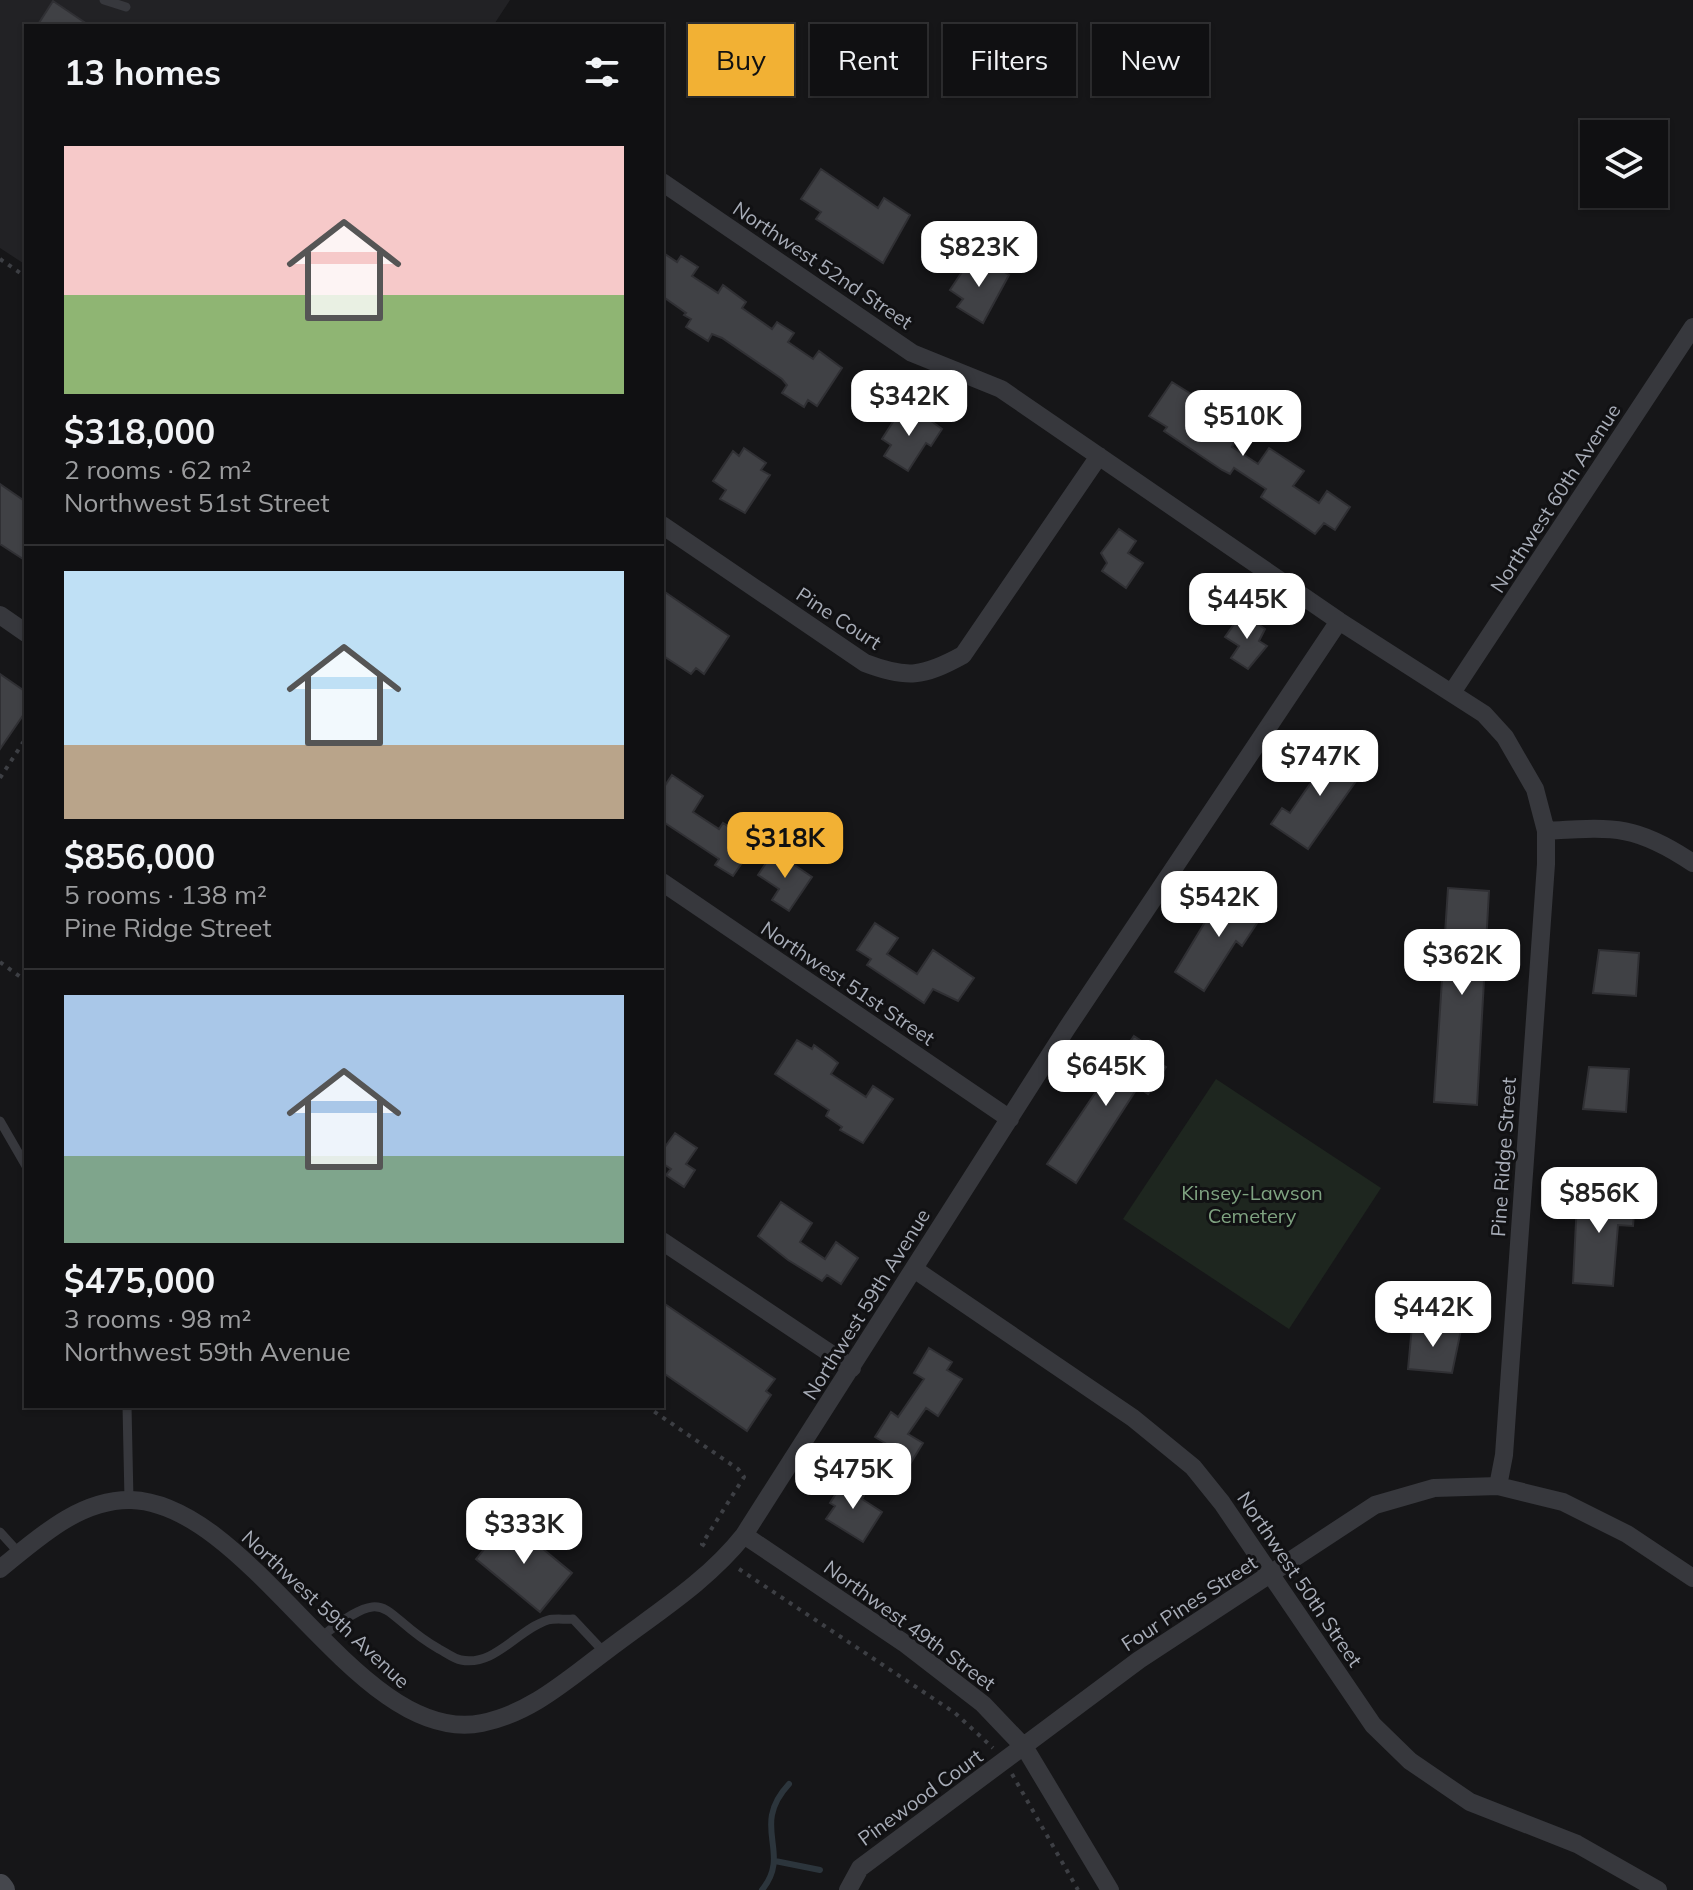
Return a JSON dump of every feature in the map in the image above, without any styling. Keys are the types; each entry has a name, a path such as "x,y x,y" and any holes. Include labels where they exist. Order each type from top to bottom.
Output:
{"street":[{"name":"Northwest 52nd Street","path":"664,183 912,353 1001,389 1339,621 1453,691 1484,714 1514,750 1535,789 1546,831"},
{"name":"Northwest 60th Avenue","path":"1453,691 1693,327"},
{"name":"Pine Court","path":"664,526 865,663 899,676 940,668 963,655 1099,456"},
{"path":"0,615 24,632"},
{"name":"Northwest 59th Avenue","path":"0,1569 42,1534 76,1514 129,1500 158,1504 202,1528 236,1555 397,1705 440,1720 478,1724 518,1713 725,1559 744,1535 1010,1119 1339,621"},
{"path":"1546,831 1628,830 1658,840 1693,863"},
{"name":"Pine Ridge Street","path":"1498,1486 1505,1439 1546,831"},
{"name":"Northwest 51st Street","path":"664,883 1010,1119"},
{"path":"664,1242 852,1368"},
{"name":"Northwest 50th Street","path":"914,1269 1167,1443 1207,1483 1373,1725 1429,1777 1470,1802 1598,1854 1658,1890"},
{"name":"Four Pines Street","path":"1025,1748 1139,1660 1375,1505 1434,1488 1498,1486 1563,1502 1627,1534 1693,1578"},
{"name":"Northwest 49th Street","path":"744,1535 904,1643 983,1704 1025,1748 1110,1890"},
{"name":"Pinewood Court","path":"848,1890 860,1868 1025,1748"}],"lane":[{"path":"104,0 126,7"},
{"path":"0,1121 24,1163"},
{"path":"127,1408 129,1500"},
{"path":"0,1532 19,1553"},
{"path":"321,1637 354,1611 374,1606 390,1610 423,1640 460,1661 484,1659 549,1620 573,1619 604,1652"}],"path":[{"path":"0,259 24,276"},
{"path":"0,778 24,741"},
{"path":"0,962 24,980"},
{"path":"649,1408 742,1473 742,1484 702,1544 955,1713 1005,1762 1078,1890"}],"shaded area":[{"path":"0,0 510,0 494,24 24,24 24,264 0,248"}],"green space":[{"name":"Kinsey-Lawson Cemetery","path":"1216,1079 1381,1188 1289,1329 1123,1219"}],"building":[{"path":"53,1 87,24 38,24"},
{"path":"821,169 878,208 884,198 910,215 883,263 816,219 821,212 801,199"},
{"path":"664,253 677,262 681,256 698,267 692,276 718,293 723,285 746,302 742,308 772,329 777,322 794,333 788,342 813,359 819,351 842,368 817,406 808,400 804,407 782,393 787,385 782,379 722,338 712,334 708,341 686,327 691,319 684,315 686,313 664,297"},
{"path":"984,258 1009,275 983,323 957,307 963,299 950,290 968,263 977,269"},
{"path":"1172,382 1242,426 1232,447 1258,464 1269,448 1304,471 1293,486 1319,503 1327,491 1350,507 1335,530 1324,523 1315,534 1261,497 1266,489 1234,468 1230,474 1222,470 1164,431 1167,427 1149,416"},
{"path":"900,411 914,420 919,412 942,429 931,446 926,443 908,471 884,456 891,445 882,439"},
{"path":"744,448 766,463 761,470 770,475 745,513 720,499 726,490 713,481 733,451 739,456"},
{"path":"0,484 24,501 24,560 0,544"},
{"path":"1119,529 1136,541 1128,553 1143,563 1126,588 1102,571 1107,563 1101,553"},
{"path":"664,591 729,636 704,674 696,668 691,674 664,656"},
{"path":"1242,613 1265,629 1259,641 1267,646 1248,669 1231,658 1239,646 1225,637"},
{"path":"0,674 24,691 24,714 0,749"},
{"path":"1336,747 1366,767 1308,849 1271,824 1282,808 1290,813 1312,781 1305,777 1316,760 1324,766"},
{"path":"672,775 703,796 693,812 719,829 723,823 746,838 735,854 744,860 733,876 715,865 719,859 664,822 664,787"},
{"path":"774,851 812,877 789,911 772,900 779,889 758,875"},
{"path":"1448,888 1489,891 1477,1105 1434,1102"},
{"path":"1236,891 1265,911 1242,946 1236,941 1204,991 1175,972 1216,904 1224,909"},
{"path":"875,923 898,938 887,954 917,974 933,950 974,978 958,1001 933,989 924,1003 867,965 871,959 857,950"},
{"path":"1599,950 1639,953 1636,996 1593,993"},
{"path":"1134,1036 1155,1050 1150,1057 1166,1067 1148,1094 1138,1087 1076,1183 1047,1164"},
{"path":"797,1040 812,1049 814,1045 832,1058 838,1063 831,1074 866,1097 873,1086 893,1099 863,1143 840,1130 842,1127 826,1116 829,1110 775,1074"},
{"path":"1589,1067 1629,1069 1626,1112 1583,1109"},
{"path":"675,1133 697,1148 686,1164 695,1170 684,1187 666,1175 671,1169 664,1164 664,1148"},
{"path":"1588,1186 1622,1189 1621,1200 1635,1201 1633,1226 1618,1225 1613,1286 1573,1283 1577,1201 1587,1202"},
{"path":"781,1202 812,1223 800,1242 825,1259 836,1242 858,1258 841,1284 827,1275 822,1281 758,1236"},
{"path":"664,1303 775,1379 766,1391 771,1395 747,1431 664,1373"},
{"path":"1412,1326 1461,1330 1452,1373 1408,1369"},
{"path":"929,1348 952,1362 947,1370 962,1379 938,1416 926,1408 908,1434 923,1443 900,1480 872,1462 885,1443 875,1437 891,1412 898,1417 924,1379 914,1373"},
{"path":"846,1478 866,1491 862,1499 882,1512 863,1542 826,1519 835,1506 830,1503"},
{"path":"508,1520 572,1573 540,1612 476,1559"}],"waterway":[{"path":"762,1890 774,1863 772,1813 789,1784"},
{"path":"775,1861 820,1870"}]}
